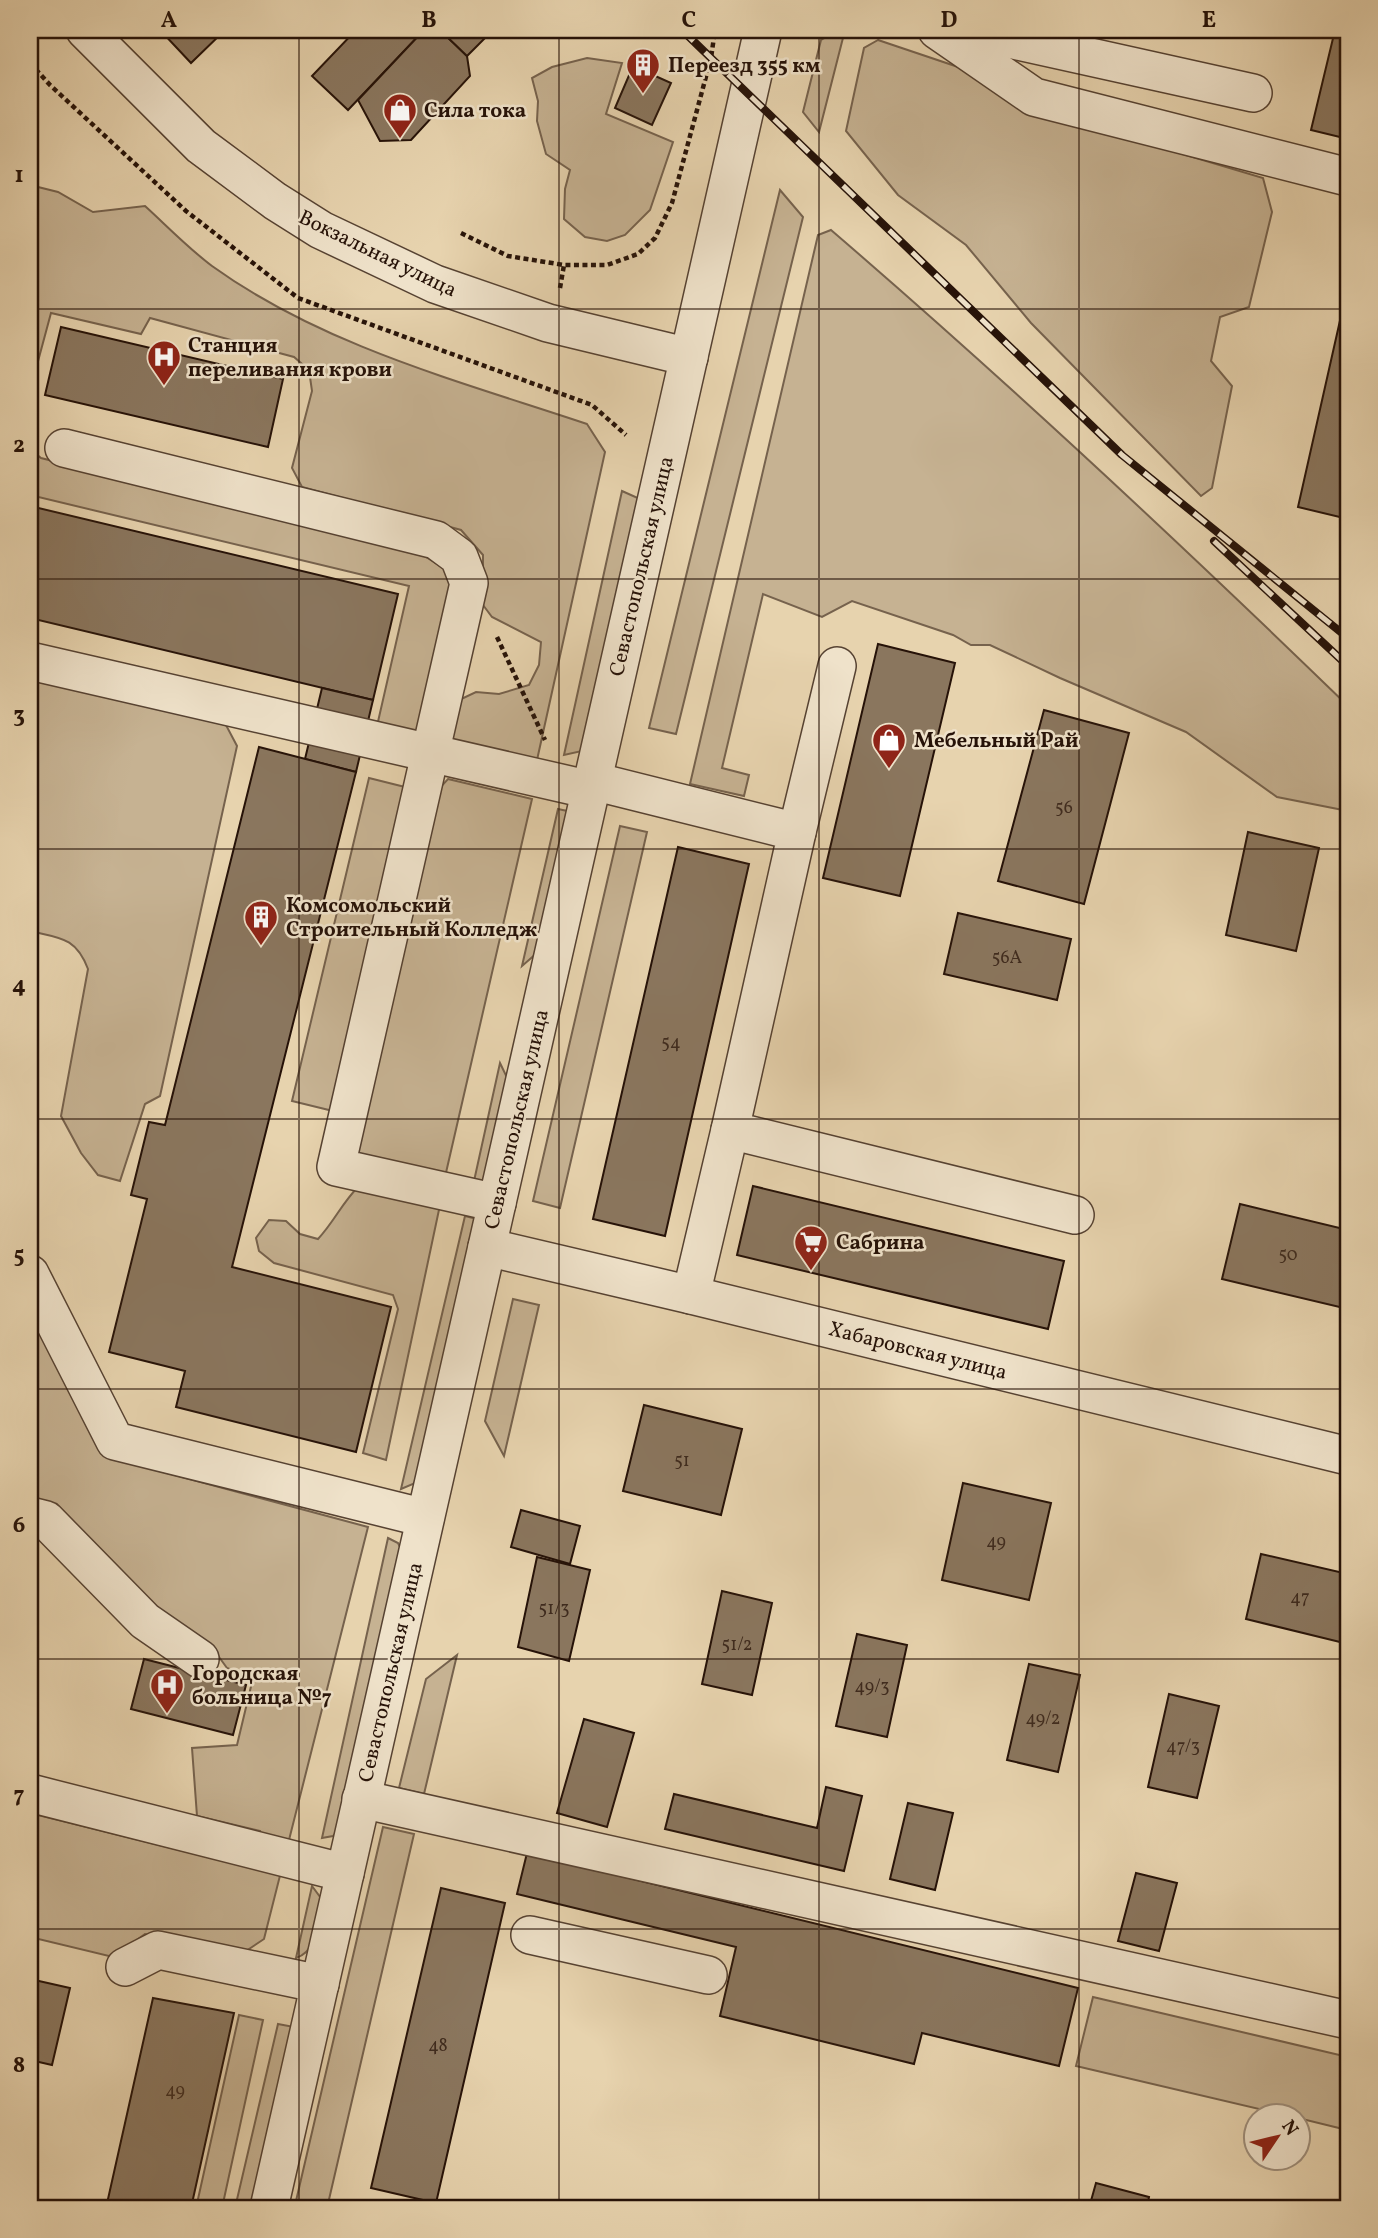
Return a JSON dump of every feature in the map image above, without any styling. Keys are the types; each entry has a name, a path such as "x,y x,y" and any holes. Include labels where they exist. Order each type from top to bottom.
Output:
{"street":[{"name":"Вокзальная улица","path":"85,30 201,146 275,201 321,230 447,288 548,323 689,357"},
{"name":"Севастопольская улица","path":"269,2208 763,30"},
{"path":"948,37 1000,37 1253,93"},
{"path":"948,37 1034,97 1348,177"},
{"path":"64,449 436,540 459,557 469,583 336,1167 497,1203"},
{"path":"30,662 430,753 592,785 797,832"},
{"path":"691,1295 837,666"},
{"path":"730,1130 1075,1216"},
{"name":"Хабаровская улица","path":"487,1247 1348,1456"},
{"path":"30,1274 115,1441 425,1518"},
{"path":"30,1516 46,1520 145,1621 200,1659"},
{"path":"30,1793 345,1873"},
{"path":"361,1799 1348,2020"},
{"path":"530,1935 708,1975"},
{"path":"125,1967 158,1950 320,1984"}],"path":[{"path":"461,233 508,256 564,265 607,265 638,254 655,238 672,203 711,58 715,30"},
{"path":"30,63 50,85 186,211 298,298 592,405 626,435"},
{"path":"559,292 564,265"},
{"path":"469,583 549,748"}],"shaded area":[{"path":"839,30 845,30 819,132 803,112 821,40"},
{"path":"878,40 970,71 1015,104 1263,178 1272,212 1249,307 1220,317 1211,361 1232,386 1212,488 1201,496 1031,323 966,245 898,195 846,131 864,48"},
{"path":"587,58 622,63 606,114 673,142 650,210 625,235 607,241 585,237 564,219 565,189 570,170 546,154 537,121 538,101 532,78 552,67"},
{"path":"30,185 58,192 93,212 145,206 212,266 299,318 393,359 587,424 605,452 537,760 449,741 457,701 476,692 499,694 529,685 539,665 541,642 492,617 483,605 483,555 461,530 302,487 292,468 312,391 309,370 294,357 150,318 141,334 51,313 30,391"},
{"path":"780,190 803,217 676,734 649,728"},
{"path":"831,230 1093,464 1348,706 1348,811 1277,797 1186,732 990,645 971,645 953,635 852,601 822,617 763,594 722,768 749,775 744,796 690,784 818,235"},
{"path":"30,449 41,458 420,553 446,570 453,595 419,737 377,726 409,586 30,495"},
{"path":"622,491 649,503 591,749 564,755"},
{"path":"30,678 226,725 237,746 160,1096 145,1104 120,1181 98,1175 81,1153 61,1116 88,969 78,951 66,941 30,931"},
{"path":"369,778 409,788 333,1111 292,1101"},
{"path":"448,779 532,799 445,1177 361,1158 355,1141 435,793"},
{"path":"558,809 577,813 545,946 522,966"},
{"path":"620,826 647,832 560,1208 533,1201"},
{"path":"500,1063 514,1092 494,1185 474,1181"},
{"path":"358,1187 440,1205 386,1460 363,1453 398,1309 393,1295 274,1263 259,1251 256,1238 269,1220 286,1221 300,1234 318,1239"},
{"path":"465,1216 481,1220 423,1474 413,1484 401,1489"},
{"path":"513,1299 539,1305 504,1456 485,1421"},
{"path":"30,1316 111,1458 368,1527 264,1939 243,1953 145,1934 113,1957 30,1937 30,1813 252,1868 260,1831 197,1816 192,1748 237,1745 253,1678 227,1668 211,1646 147,1608 62,1519 30,1493"},
{"path":"388,1538 398,1543 403,1553 340,1829 333,1836 322,1838"},
{"path":"457,1655 424,1794 399,1788 426,1679"},
{"path":"383,1827 414,1834 327,2208 296,2201"},
{"path":"312,1886 323,1901 318,1926 309,1949 296,1958"},
{"path":"1093,1997 1348,2057 1348,2106 1343,2129 1312,2121 1312,2102 1242,2102 1242,2105 1076,2066"},
{"path":"239,2015 263,2020 222,2208 196,2208"},
{"path":"278,2024 294,2027 252,2208 235,2208"}],"building":[{"path":"160,30 225,30 191,63"},
{"path":"356,30 424,30 348,110 312,76"},
{"path":"424,30 440,30 467,56 470,76 411,140 380,141 358,100"},
{"path":"440,30 493,30 467,56"},
{"path":"1335,30 1348,30 1348,139 1311,130"},
{"name":"Переезд 355 км","path":"633,66 671,83 652,125 615,108"},
{"path":"1348,285 1348,519 1298,507"},
{"name":"Станция переливания крови","path":"61,327 283,379 268,447 45,395"},
{"path":"30,506 398,594 373,700 30,618"},
{"name":"Мебельный Рай","path":"878,644 955,663 900,896 823,878"},
{"path":"322,688 373,700 356,772 305,759"},
{"path":"1044,710 1129,733 1084,904 998,881"},
{"name":"Комсомольский Строительный Колледж","path":"259,747 356,772 232,1267 391,1307 356,1452 176,1407 185,1371 109,1352 147,1199 131,1195 149,1122 165,1125"},
{"path":"1248,832 1319,848 1296,951 1226,935"},
{"path":"678,847 749,864 665,1236 593,1219"},
{"path":"958,913 1071,939 1057,1000 944,974"},
{"path":"753,1186 1064,1261 1048,1329 737,1255"},
{"path":"1240,1204 1348,1230 1348,1309 1222,1279"},
{"path":"644,1405 742,1429 721,1515 623,1491"},
{"path":"963,1483 1051,1503 1029,1600 942,1580"},
{"path":"521,1510 580,1526 570,1564 511,1547"},
{"path":"1261,1554 1348,1574 1348,1644 1246,1619"},
{"path":"537,1557 590,1570 569,1661 518,1647"},
{"path":"722,1591 772,1603 752,1695 702,1684"},
{"path":"857,1634 907,1645 887,1737 836,1726"},
{"path":"144,1659 246,1685 233,1735 131,1709"},
{"path":"1029,1664 1080,1675 1058,1772 1007,1760"},
{"path":"1169,1694 1219,1706 1197,1798 1148,1787"},
{"path":"584,1719 634,1733 607,1827 557,1813"},
{"path":"826,1787 862,1796 844,1871 665,1829 674,1794 817,1828"},
{"path":"908,1803 953,1813 935,1890 890,1879"},
{"path":"527,1853 1078,1988 1059,2066 922,2033 914,2064 720,2016 736,1947 517,1894"},
{"path":"1136,1873 1177,1883 1159,1951 1118,1941"},
{"path":"441,1888 505,1903 436,2203 371,2188"},
{"path":"30,1979 70,1988 52,2065 30,2060"},
{"path":"153,1998 234,2013 191,2208 106,2208"},
{"path":"1096,2183 1149,2197 1147,2208 1089,2208"}],"railway":[{"path":"682,30 1122,455 1348,638"},
{"path":"1214,541 1348,666"}],"place":[{"name":"Переезд 355 км","path":"643,95"},
{"name":"Сила тока","path":"400,140"},
{"name":"Станция переливания крови","path":"164,387"},
{"name":"Мебельный Рай","path":"889,770"},
{"name":"Комсомольский Строительный Колледж","path":"261,947"},
{"name":"Сабрина","path":"811,1272"},
{"name":"Городская больница №7","path":"167,1715"}]}
